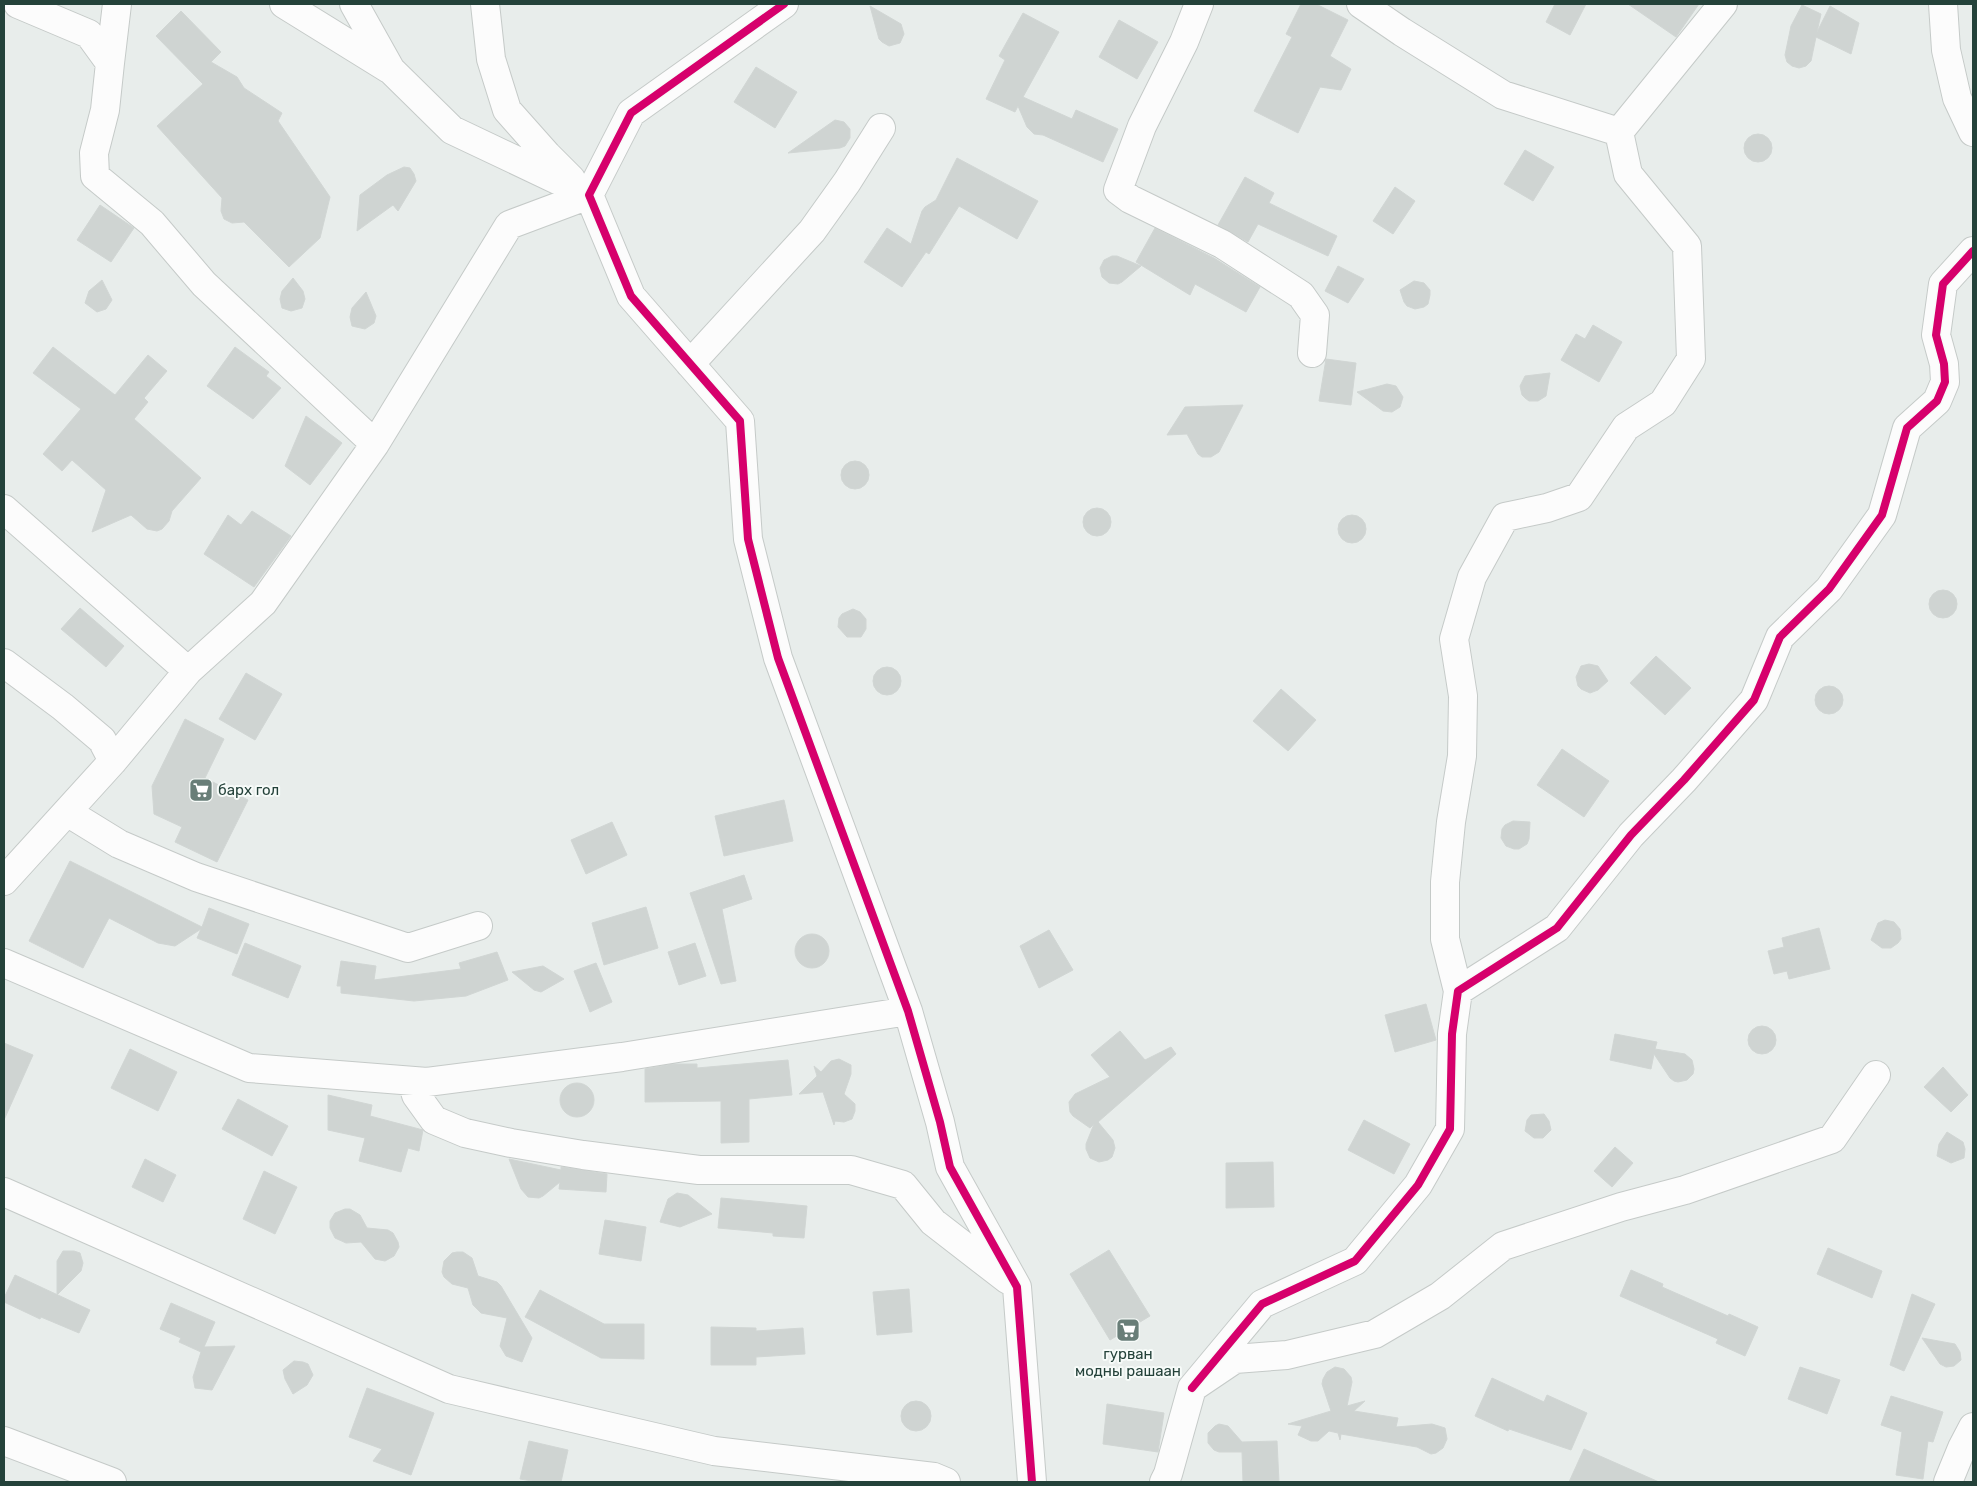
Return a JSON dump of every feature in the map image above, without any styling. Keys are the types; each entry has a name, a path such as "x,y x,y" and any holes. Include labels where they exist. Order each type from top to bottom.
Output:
{"street":[{"path":"18,4 89,34 110,63"},
{"path":"117,4 105,110 94,153 95,176 152,223 204,284 375,444"},
{"path":"284,4 391,70 452,130 589,196"},
{"path":"354,4 391,70"},
{"path":"485,4 491,59 507,110 547,155 589,196 631,296 740,421 748,539 778,658 908,1011 940,1122 950,1167 1017,1287 1032,1482"},
{"path":"4,881 15,851 67,812 113,761 188,671 263,603 375,444 509,225 589,196 631,113 784,4"},
{"path":"1199,4 1184,42 1142,126 1118,190 1130,199 1222,244 1301,295 1315,315 1312,353"},
{"path":"1361,4 1402,32 1504,95 1619,132"},
{"path":"1619,132 1723,4"},
{"path":"1943,4 1946,50 1957,98 1973,132"},
{"path":"690,364 812,231 847,182 881,128"},
{"path":"1164,1482 1168,1474 1192,1388 1262,1304 1355,1261 1418,1185 1450,1129 1452,1034 1458,991 1445,939 1445,882 1451,822 1462,756 1462,696 1454,638 1472,576 1505,517 1548,508 1578,497 1626,426 1663,403 1692,359 1687,246 1628,174 1619,132"},
{"path":"1458,991 1557,928 1631,835 1684,780 1754,700 1780,637 1829,589 1882,515 1907,428 1937,401 1945,382 1944,364 1936,334 1943,284 1973,250"},
{"path":"4,509 188,671"},
{"path":"4,663 63,707 102,740 113,761"},
{"path":"67,812 119,844 196,877 408,948 478,926"},
{"path":"4,963 249,1068 427,1082 622,1057 908,1011"},
{"path":"1192,1388 1234,1360 1287,1355 1375,1334 1440,1296 1504,1246 1621,1207 1685,1190 1832,1139 1876,1075"},
{"path":"412,1080 416,1095 434,1120 465,1133 511,1143 583,1156 699,1170 851,1170 903,1185 933,1222 1017,1287"},
{"path":"4,1192 449,1389 714,1451 934,1477 946,1482"},
{"path":"1948,1482 1973,1427"},
{"path":"4,1441 112,1482"}],"building":[{"path":"1301,4 1316,4 1348,20 1330,56 1351,69 1341,90 1320,87 1298,133 1254,111 1292,37 1286,34"},
{"path":"1555,4 1586,4 1570,35 1546,22"},
{"path":"1628,4 1699,4 1676,37"},
{"path":"1802,5 1821,14 1817,32 1830,6 1859,23 1851,54 1816,37 1811,61 1806,66 1799,68 1787,62 1785,55 1791,26"},
{"path":"870,6 901,24 904,34 900,43 889,46 879,39"},
{"path":"181,11 221,52 211,62 237,77 244,88 282,113 278,121 330,197 320,238 289,267 244,222 232,223 224,219 221,211 222,198 157,126 203,84 156,36"},
{"path":"1023,13 1059,32 1023,97 1072,119 1076,110 1118,129 1103,162 1043,135 1034,134 1027,127 1018,106 1015,112 986,99 1005,60 999,56"},
{"path":"1119,20 1158,42 1137,79 1099,57"},
{"path":"756,67 797,92 775,128 734,102"},
{"path":"835,120 844,122 850,129 850,138 845,146 788,153"},
{"path":"1758,134 1768,138 1772,148 1768,158 1758,162 1748,158 1744,148 1748,138"},
{"path":"1525,150 1554,167 1533,201 1504,184"},
{"path":"957,158 1038,201 1017,239 959,206 929,254 926,252 902,287 864,262 887,228 911,244 922,211 936,200"},
{"path":"404,167 410,168 416,181 398,211 393,205 357,231 360,195 387,175"},
{"path":"1245,177 1274,193 1269,203 1337,236 1328,256 1258,224 1248,242 1218,225"},
{"path":"1395,187 1415,201 1393,234 1373,221"},
{"path":"100,205 134,228 111,262 77,240"},
{"path":"1155,228 1214,258 1260,287 1246,312 1195,284 1190,295 1136,262"},
{"path":"1117,256 1141,266 1122,282 1118,284 1109,283 1102,277 1100,268 1104,260"},
{"path":"1338,266 1364,279 1348,303 1325,291"},
{"path":"293,278 303,291 305,299 302,308 291,311 282,308 280,299 282,291"},
{"path":"102,280 112,300 106,309 97,312 85,303 89,291"},
{"path":"1414,281 1424,283 1430,290 1428,304 1415,309 1407,306 1400,290"},
{"path":"366,292 376,316 374,323 365,329 352,326 350,317 352,308"},
{"path":"1593,325 1622,342 1599,382 1561,360 1576,334 1585,339"},
{"path":"53,347 115,395 148,355 167,371 144,398 148,402 134,419 201,478 172,511 169,521 162,529 157,531 147,529 131,515 92,532 106,490 72,460 62,471 43,454 81,409 33,373"},
{"path":"235,347 269,372 266,376 281,388 253,419 207,386"},
{"path":"1326,359 1356,363 1351,405 1319,401"},
{"path":"1550,373 1546,396 1538,401 1529,401 1522,395 1520,386 1525,376"},
{"path":"1387,384 1396,386 1403,397 1400,407 1392,412 1383,411 1357,392"},
{"path":"1243,405 1219,452 1211,457 1202,457 1198,454 1187,434 1167,435 1185,407"},
{"path":"306,416 342,443 310,485 285,466"},
{"path":"855,461 865,465 869,475 865,485 855,489 845,485 841,475 845,465"},
{"path":"1097,508 1107,512 1111,522 1107,532 1097,536 1087,532 1083,522 1087,512"},
{"path":"252,511 291,536 254,587 204,554 228,515 241,525"},
{"path":"1352,515 1362,519 1366,529 1362,539 1352,543 1342,539 1338,529 1342,519"},
{"path":"1943,590 1953,594 1957,604 1953,614 1943,618 1933,614 1929,604 1933,594"},
{"path":"80,608 124,646 106,667 61,629"},
{"path":"853,609 860,612 866,619 866,629 861,637 847,637 838,627 839,618 842,614"},
{"path":"1656,656 1691,688 1665,715 1630,683"},
{"path":"1589,664 1598,666 1608,681 1598,690 1590,693 1578,686 1576,677 1581,666"},
{"path":"887,667 897,671 901,681 897,691 887,695 877,691 873,681 877,671"},
{"path":"246,673 282,694 255,740 219,719"},
{"path":"1829,686 1839,690 1843,700 1839,710 1829,714 1819,710 1815,700 1819,690"},
{"path":"1281,689 1316,720 1288,751 1253,721"},
{"path":"185,719 224,739 205,778 248,800 217,862 175,842 182,827 154,814 152,786"},
{"path":"1562,749 1609,781 1584,817 1537,785"},
{"path":"784,800 793,841 724,856 715,816"},
{"path":"1513,821 1530,822 1527,844 1519,849 1506,846 1501,838 1502,829"},
{"path":"612,822 627,855 586,874 571,840"},
{"path":"70,861 202,927 209,908 249,924 237,954 197,938 201,929 175,946 158,943 109,918 83,968 29,941"},
{"path":"744,875 752,899 722,909 736,981 721,984 690,893"},
{"path":"646,907 658,948 604,965 592,923"},
{"path":"1885,920 1894,922 1900,929 1901,939 1891,948 1882,948 1871,940 1878,923"},
{"path":"1819,928 1830,969 1789,979 1787,971 1774,974 1768,951 1784,947 1782,938"},
{"path":"1049,930 1073,970 1039,988 1020,946"},
{"path":"812,934 824,939 829,951 824,963 812,968 800,963 795,951 800,939"},
{"path":"245,943 301,966 288,998 232,975"},
{"path":"695,943 706,976 679,985 668,952"},
{"path":"497,952 508,980 466,996 414,1001 341,993 341,986 337,986 341,961 376,966 374,980 461,969 459,963"},
{"path":"596,963 612,1002 590,1012 574,971"},
{"path":"543,966 564,979 541,992 534,990 512,972"},
{"path":"1426,1004 1436,1040 1395,1052 1385,1015"},
{"path":"1762,1026 1772,1030 1776,1040 1772,1050 1762,1054 1752,1050 1748,1040 1752,1030"},
{"path":"1120,1031 1145,1060 1171,1047 1176,1054 1098,1122 1113,1140 1115,1148 1112,1157 1099,1162 1090,1158 1086,1149 1086,1144 1094,1124 1090,1128 1073,1116 1070,1112 1069,1102 1075,1094 1110,1077 1091,1055"},
{"path":"1615,1034 1657,1042 1655,1049 1685,1054 1692,1060 1693,1074 1687,1080 1674,1081 1654,1054 1651,1069 1610,1060"},
{"path":"4,1043 33,1055 4,1120"},
{"path":"130,1049 177,1072 158,1111 111,1088"},
{"path":"839,1059 851,1065 851,1074 844,1094 855,1104 855,1111 852,1119 844,1122 835,1121 834,1125 823,1092 799,1094 817,1076 814,1066 821,1072 831,1061"},
{"path":"788,1060 792,1095 749,1099 749,1142 721,1143 721,1101 645,1102 645,1069 674,1064 697,1064 697,1068"},
{"path":"1943,1067 1968,1095 1951,1112 1924,1087"},
{"path":"577,1083 589,1088 594,1100 589,1112 577,1117 565,1112 560,1100 565,1088"},
{"path":"328,1095 372,1105 370,1116 423,1130 419,1151 408,1148 401,1172 359,1161 365,1138 328,1130"},
{"path":"238,1099 288,1126 272,1156 222,1129"},
{"path":"1544,1114 1549,1121 1551,1130 1543,1138 1534,1138 1525,1131 1527,1120 1531,1115"},
{"path":"1364,1120 1410,1144 1394,1174 1348,1150"},
{"path":"1947,1132 1963,1142 1965,1149 1964,1158 1951,1163 1937,1156 1939,1144"},
{"path":"1615,1147 1633,1163 1612,1187 1594,1171"},
{"path":"145,1159 176,1175 163,1202 132,1187"},
{"path":"509,1159 561,1170 561,1167 607,1174 606,1192 559,1189 560,1182 539,1198 528,1197 521,1189"},
{"path":"1273,1162 1274,1207 1226,1208 1226,1163"},
{"path":"264,1171 297,1187 275,1234 243,1219"},
{"path":"677,1193 688,1195 712,1214 680,1227 660,1222 668,1199"},
{"path":"721,1198 807,1206 804,1238 773,1236 773,1233 718,1228"},
{"path":"350,1209 360,1215 367,1228 388,1230 393,1233 399,1247 394,1256 385,1261 375,1259 361,1242 346,1243 335,1238 330,1228 330,1221 335,1213"},
{"path":"605,1220 646,1227 641,1261 599,1254"},
{"path":"1828,1248 1882,1271 1872,1298 1817,1274"},
{"path":"1109,1250 1150,1316 1110,1340 1070,1274"},
{"path":"63,1251 80,1253 83,1263 81,1271 57,1295 57,1261"},
{"path":"463,1252 472,1258 478,1276 497,1282 501,1286 532,1338 522,1362 506,1356 500,1346 507,1318 481,1313 473,1305 468,1288 452,1284 444,1277 442,1272 444,1261 452,1253"},
{"path":"1631,1270 1663,1284 1662,1287 1758,1327 1745,1356 1716,1343 1718,1339 1620,1296"},
{"path":"15,1275 90,1310 79,1333 41,1317 40,1319 4,1302 4,1298"},
{"path":"909,1289 912,1332 877,1335 873,1292"},
{"path":"540,1290 604,1324 644,1324 644,1359 601,1358 525,1317"},
{"path":"1912,1294 1935,1304 1904,1371 1890,1365"},
{"path":"171,1303 215,1322 204,1347 235,1346 212,1390 195,1388 193,1377 201,1352 179,1342 181,1338 160,1329"},
{"path":"711,1327 756,1328 756,1331 803,1328 805,1354 756,1357 756,1365 711,1365"},
{"path":"1922,1338 1955,1344 1960,1352 1961,1360 1954,1366 1946,1367 1940,1364"},
{"path":"294,1361 308,1364 313,1375 307,1385 293,1394 285,1379 283,1370"},
{"path":"1335,1367 1344,1369 1351,1377 1352,1382 1347,1406 1365,1401 1354,1411 1398,1418 1396,1427 1432,1424 1445,1428 1447,1439 1443,1448 1431,1454 1417,1447 1341,1434 1340,1440 1338,1433 1329,1431 1318,1441 1311,1441 1298,1435 1302,1426 1288,1424 1331,1411 1322,1384 1327,1372"},
{"path":"1800,1367 1840,1380 1827,1414 1788,1399"},
{"path":"1492,1378 1544,1402 1547,1395 1587,1413 1571,1450 1509,1429 1508,1431 1475,1416"},
{"path":"367,1388 434,1413 411,1475 373,1461 382,1449 349,1437"},
{"path":"1891,1396 1943,1412 1933,1442 1928,1441 1923,1479 1896,1475 1902,1432 1881,1425"},
{"path":"916,1401 922,1402 930,1410 930,1422 922,1430 916,1431 910,1430 902,1422 901,1416 902,1410 910,1402"},
{"path":"1107,1404 1164,1413 1158,1452 1103,1444"},
{"path":"1219,1424 1228,1426 1242,1442 1277,1441 1279,1482 1243,1482 1242,1452 1219,1452 1214,1450 1208,1443 1208,1433"},
{"path":"529,1441 568,1450 561,1482 538,1482 520,1479"},
{"path":"1584,1449 1659,1482 1569,1482"}],"cycle path":[{"path":"784,4 631,113 589,195 631,296 740,421 748,539 778,658 908,1011 940,1122 950,1167 1017,1287 1032,1482"},
{"path":"1192,1388 1262,1304 1355,1261 1418,1185 1450,1129 1452,1034 1458,991 1557,928 1631,835 1684,780 1754,700 1780,637 1829,589 1882,515 1907,428 1937,401 1945,382 1944,364 1936,335 1943,284 1973,251"}],"place":[{"name":"барх гол","path":"201,790"},
{"name":"гурван модны рашаан","path":"1128,1330"}]}
